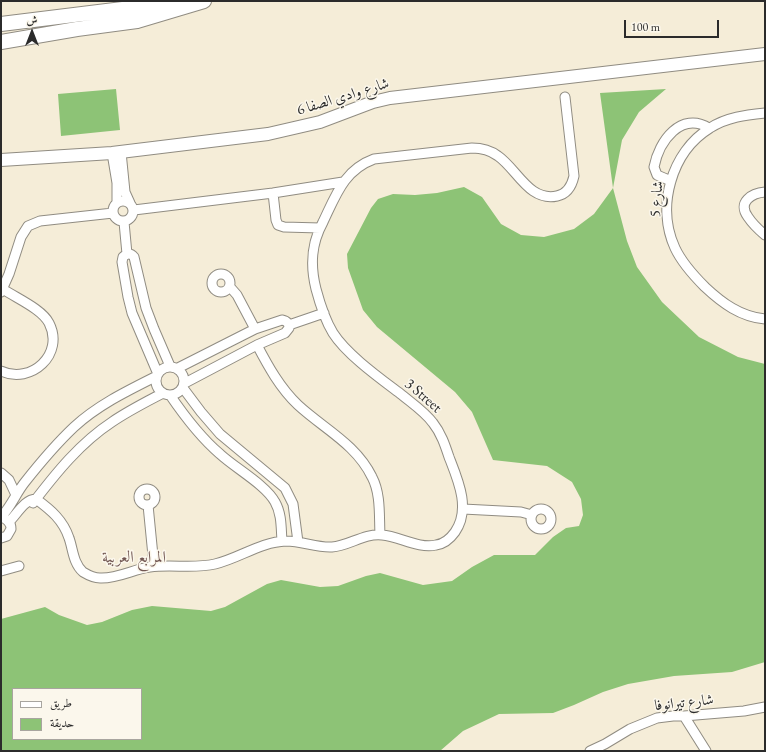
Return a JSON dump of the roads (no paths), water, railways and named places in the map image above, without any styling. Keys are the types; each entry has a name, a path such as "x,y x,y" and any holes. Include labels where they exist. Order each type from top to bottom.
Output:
{"highway":[{"path":"1,24 186,1"},
{"path":"1,42 77,29 133,22 204,1"}],"main road":[{"name":"شارع وادي الصفا 6","path":"1,160 116,152 285,131 320,122 373,102 390,98 765,54"}],"street":[{"name":"3 Street","path":"36,499 60,519 69,537 76,562 88,575 95,577 108,577 154,566 198,567 213,565 241,556 262,545 272,542 298,542 315,546 332,547 380,534 428,546 442,544 448,540 456,530 462,518 463,510 462,497 456,474 442,437 426,414 346,349 333,332 324,313 316,288 312,265 313,246 320,228 343,182 356,168 365,162 374,159 481,148 491,151 499,156 537,194 545,197 561,195 568,190 574,176 565,97"},
{"name":"شارع 5","path":"765,113 731,118 709,128 701,135 686,151 674,171 667,204 669,228 676,250 700,281 724,303 737,311 745,315 765,319"},
{"path":"671,181 657,175 654,167 666,138 674,130 689,123 700,124 709,128"},
{"path":"116,152 118,168 116,178 132,206 134,213 130,219 124,222"},
{"path":"117,203 123,201 132,206 273,194 343,182"},
{"path":"121,189 117,203 113,209 113,213 116,218 124,222"},
{"path":"765,192 752,195 745,204 747,216 765,235"},
{"path":"273,194 278,225 284,227 320,228"},
{"path":"1,371 7,374 19,375 31,372 41,366 48,357 52,346 53,334 49,323 42,314 2,291 21,237 28,226 40,221 113,213"},
{"path":"124,222 127,254"},
{"path":"127,254 134,257 146,308 174,367 183,375 184,385 201,412 220,434 242,454 285,488 293,504 298,542"},
{"path":"127,254 123,257 122,262 129,301 157,375 157,387 167,394 209,444 225,459 270,495 278,508 282,542"},
{"path":"230,287 237,295 255,329"},
{"path":"7,522 27,502 36,499 67,462 99,431 124,414 167,394 175,394 184,385 257,345 285,332 289,328 289,325 324,313"},
{"path":"1,538 9,534 7,522 12,504 25,482 63,437 87,416 112,399 157,375 163,368 174,367 255,329 282,320 285,320 289,325"},
{"path":"257,345 276,379 291,398 308,414 342,439 361,459 376,486 380,534"},
{"path":"1,473 9,480 17,483 25,482"},
{"path":"9,480 16,496"},
{"path":"148,505 154,566"},
{"path":"463,510 520,512 532,515"},
{"path":"1,571 19,566"},
{"name":"شارع تيرانوفا","path":"590,751 607,748 630,729 657,718 744,711 765,707"},
{"path":"684,716 706,751"}],"district":[{"name":"المرابع العربية","path":"134,558"}]}
